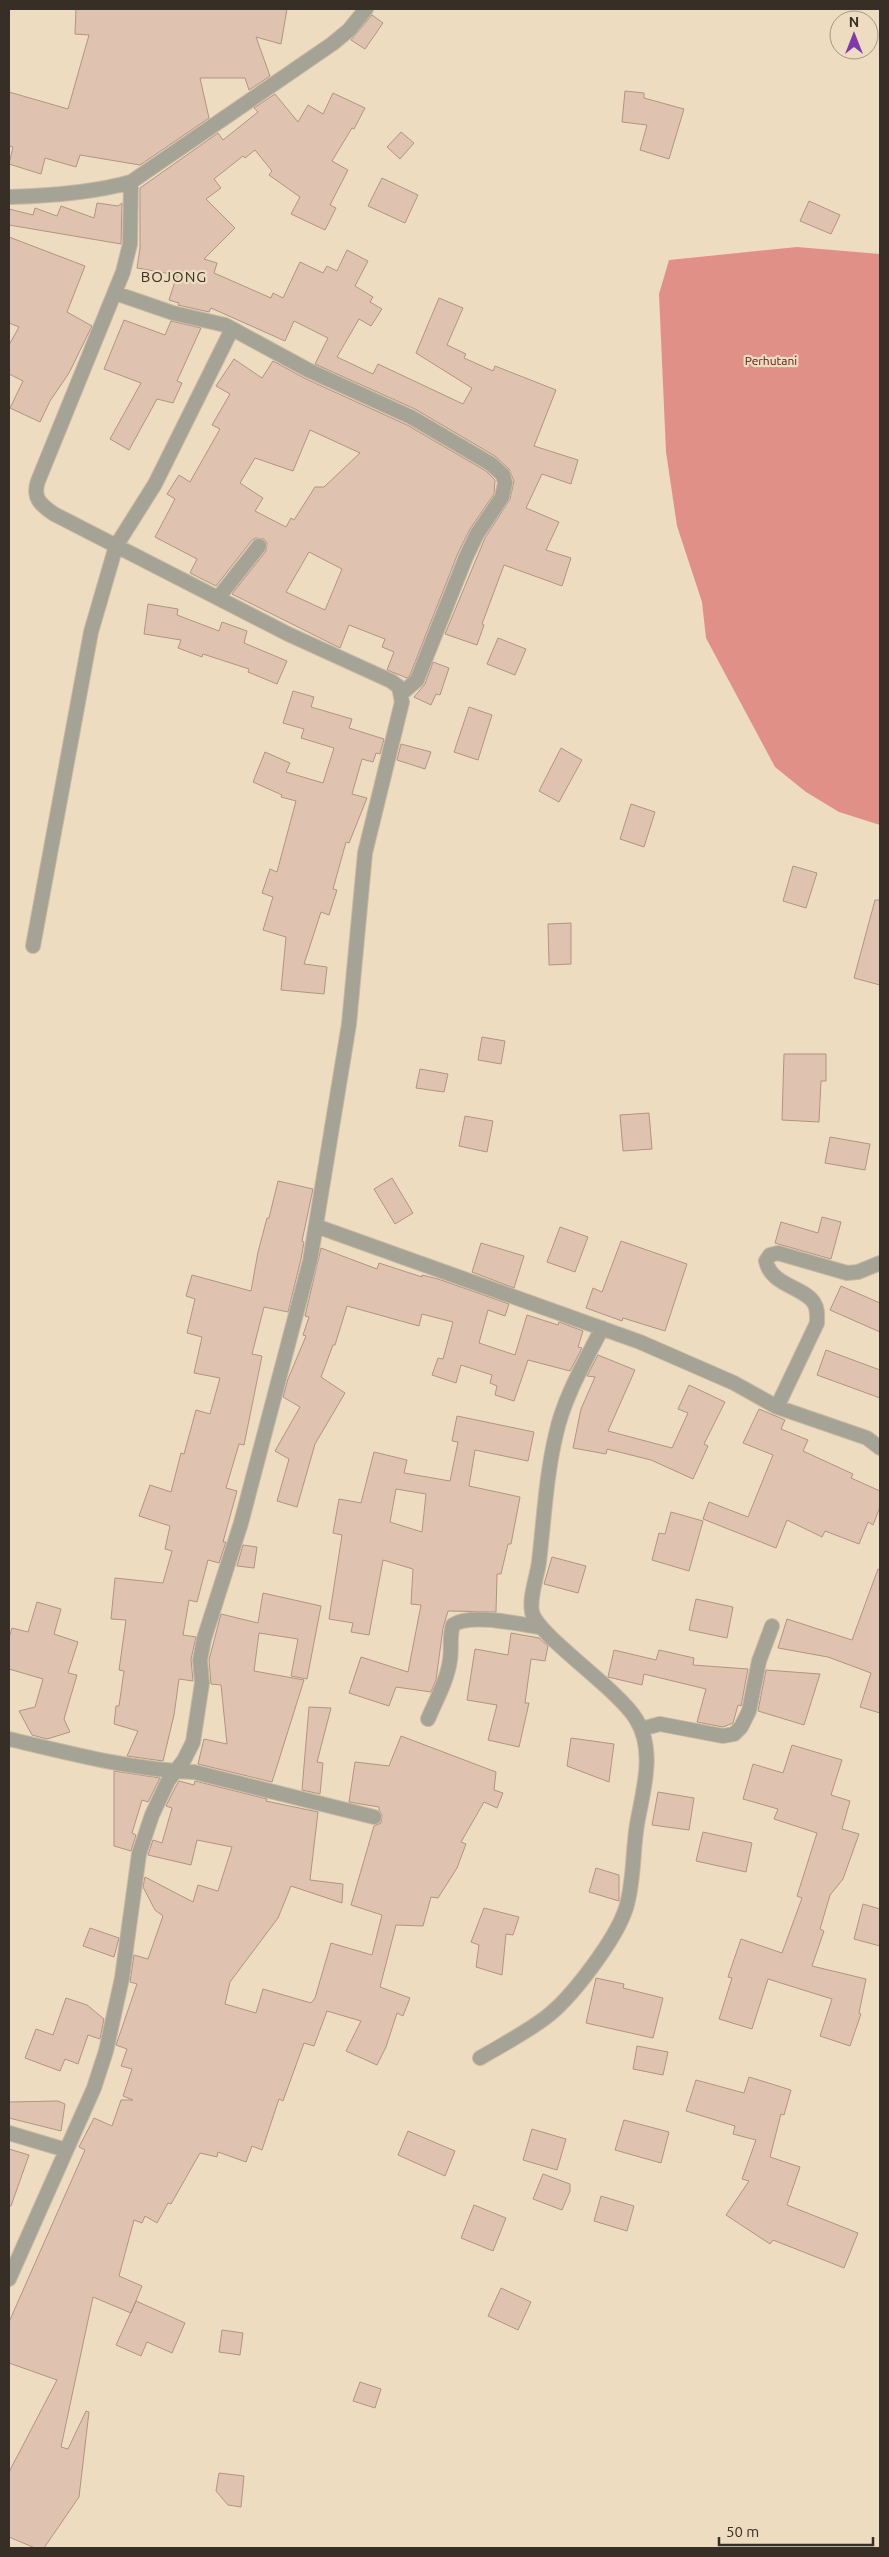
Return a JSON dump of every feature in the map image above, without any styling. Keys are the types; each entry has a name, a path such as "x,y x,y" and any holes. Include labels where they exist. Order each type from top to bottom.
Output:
{"street":[{"path":"9,197 44,196 107,189 131,182 332,44 349,30 366,9"},
{"path":"9,2279 94,2088 106,2051 122,1978 139,1854 152,1815 168,1781 193,1742 202,1683 200,1660 204,1638 241,1523 310,1261 349,1024 365,853 401,714 399,687 391,681 288,634 116,546 47,509 40,504 35,496 35,488 115,293 130,244 131,182"},
{"path":"115,293 173,313 208,320 232,329 310,371 411,417 491,464 503,475 505,483 502,497 477,534 466,556 417,680 401,694"},
{"path":"33,946 90,632 99,598 116,546 155,484 232,329"},
{"path":"218,598 259,546"},
{"path":"316,1226 640,1342 734,1383 777,1407 867,1438 880,1448"},
{"path":"777,1407 816,1323 816,1309 814,1302 774,1276 767,1268 766,1261 770,1255 778,1253 847,1273 858,1272 880,1263"},
{"path":"480,2058 546,2017 565,2000 608,1944 626,1909 632,1882 636,1831 646,1776 647,1751 640,1729 636,1719 609,1687 539,1627 532,1613 532,1599 538,1574 556,1433 577,1377 602,1328"},
{"path":"428,1719 444,1682 450,1660 449,1641 453,1625 460,1620 487,1620 539,1627"},
{"path":"640,1729 660,1724 724,1736 734,1734 741,1727 749,1711 760,1661 772,1626"},
{"path":"9,1739 79,1755 175,1772 194,1772 374,1817"},
{"path":"9,2133 66,2150"}],"green space":[{"name":"Perhutani","path":"797,247 880,254 880,825 839,812 806,792 775,767 706,638 702,602 677,526 666,452 659,294 669,260"}],"building":[{"path":"76,9 287,9 281,44 256,37 270,76 249,90 245,78 200,78 209,118 140,165 80,155 76,167 45,158 41,174 9,164 13,147 9,146 9,92 68,109 89,35 75,34"},
{"path":"372,15 383,23 365,49 351,40"},
{"path":"625,91 644,93 644,98 684,109 669,159 640,150 647,125 622,122"},
{"path":"333,93 365,108 354,129 352,128 332,161 348,170 330,205 336,208 325,230 291,214 300,197 269,175 272,171 255,150 245,158 243,156 214,179 221,188 206,199 235,228 204,259 217,263 214,273 271,298 273,293 283,298 300,262 323,273 327,266 337,271 347,250 368,261 355,286 373,297 370,302 382,309 371,326 359,319 337,357 373,374 378,364 463,404 472,388 416,353 439,298 463,308 447,345 466,354 464,358 493,371 495,366 556,390 534,446 578,460 571,484 542,474 526,508 559,522 546,550 571,558 562,586 504,565 482,624 484,625 477,645 445,634 485,538 510,499 514,481 509,469 495,456 415,409 315,364 328,338 294,321 285,341 211,308 209,312 178,305 179,303 169,300 177,275 137,268 140,248 140,188 218,133 223,140 258,112 254,108 275,94 298,122 308,105 323,114"},
{"path":"401,132 414,143 400,159 387,147"},
{"path":"382,178 418,195 405,223 368,206"},
{"path":"809,201 840,215 831,234 800,221"},
{"path":"97,203 118,206 122,203 121,244 9,225 9,209 33,215 35,208 57,216 61,206 94,218"},
{"path":"9,237 85,266 67,312 92,326 69,373 50,401 40,422 10,408 23,381 9,374 9,345 19,327 9,323"},
{"path":"124,320 165,335 171,321 201,328 177,381 182,383 173,403 157,399 129,450 110,439 141,383 104,369"},
{"path":"234,359 262,378 273,361 306,379 407,425 486,471 495,480 494,494 470,529 458,553 410,675 407,678 387,670 394,652 382,647 385,639 349,625 340,648 232,594 266,551 267,543 264,539 256,538 252,540 216,586 190,573 197,559 155,537 175,499 167,494 179,475 190,482 220,429 212,425 230,394 216,386","holes":["310,430 360,453 324,487 315,487 294,520 291,518 286,527 255,511 263,498 240,483 255,458 293,471","309,552 342,569 325,610 286,592"]},
{"path":"148,604 178,609 177,615 219,631 222,622 247,631 244,643 287,661 277,684 248,672 249,669 203,654 202,657 178,648 181,640 144,634"},
{"path":"498,638 526,649 515,675 487,664"},
{"path":"433,662 449,668 440,695 436,694 431,705 414,697 425,684"},
{"path":"293,691 314,697 311,707 352,719 349,728 384,739 380,754 376,753 373,762 362,759 352,794 367,798 349,843 346,842 333,889 337,890 329,915 321,912 304,964 327,967 324,994 281,990 286,937 263,930 273,897 262,893 270,869 277,872 296,801 281,797 282,795 253,782 265,752 290,763 286,772 323,783 334,748 301,738 304,729 283,723"},
{"path":"469,707 492,715 478,760 454,752"},
{"path":"401,744 431,752 425,769 397,760"},
{"path":"561,748 582,760 559,802 539,791"},
{"path":"631,804 655,812 644,847 620,839"},
{"path":"793,866 817,873 806,908 783,901"},
{"path":"875,900 880,900 880,985 854,978"},
{"path":"571,923 571,964 549,965 548,924"},
{"path":"482,1037 505,1041 501,1064 478,1060"},
{"path":"784,1054 826,1054 826,1081 821,1081 819,1122 782,1120"},
{"path":"420,1069 448,1074 444,1092 416,1088"},
{"path":"649,1113 652,1149 623,1151 620,1115"},
{"path":"465,1116 493,1121 487,1152 459,1146"},
{"path":"830,1137 870,1144 865,1170 825,1163"},
{"path":"392,1178 413,1213 395,1224 374,1189"},
{"path":"278,1181 313,1189 302,1241 304,1242 288,1312 264,1307 252,1354 262,1356 244,1445 239,1444 226,1488 237,1491 223,1542 226,1542 219,1563 208,1560 197,1602 189,1600 183,1635 196,1637 191,1659 193,1681 179,1679 174,1715 163,1761 127,1756 138,1731 114,1724 116,1706 119,1706 124,1671 119,1670 126,1620 111,1619 115,1578 163,1583 172,1551 165,1549 170,1526 139,1516 150,1485 171,1492 181,1453 184,1454 196,1410 210,1414 220,1378 194,1373 202,1337 187,1333 195,1299 186,1296 192,1275 251,1291 258,1252"},
{"path":"822,1217 841,1222 831,1259 775,1243 781,1222 818,1233"},
{"path":"560,1227 588,1237 575,1272 547,1262"},
{"path":"621,1241 687,1264 665,1331 623,1318 622,1321 586,1308 593,1288 602,1292"},
{"path":"481,1243 524,1256 514,1288 472,1272"},
{"path":"321,1248 377,1269 379,1263 422,1277 422,1275 438,1279 509,1304 505,1316 488,1310 479,1343 515,1355 527,1315 558,1325 559,1322 583,1331 578,1347 582,1348 570,1371 528,1360 514,1401 495,1395 497,1386 490,1383 492,1375 461,1365 456,1383 432,1375 438,1358 443,1359 453,1322 422,1314 419,1326 347,1306 335,1345 333,1345 321,1377 345,1393 315,1444 297,1507 277,1501 289,1459 275,1451 300,1407 283,1397 288,1379 306,1336 303,1335 309,1317 305,1316"},
{"path":"841,1286 880,1303 880,1332 830,1310"},
{"path":"826,1350 880,1370 880,1398 817,1375"},
{"path":"598,1355 635,1370 608,1431 672,1448 688,1413 678,1409 689,1385 725,1402 704,1444 708,1446 693,1479 651,1460 607,1449 606,1454 573,1448 581,1409 595,1377 587,1376"},
{"path":"759,1409 785,1420 781,1429 808,1440 803,1451 853,1474 851,1478 880,1491 880,1507 873,1525 868,1522 859,1544 825,1531 822,1537 787,1520 776,1548 703,1519 709,1502 748,1517 773,1455 743,1443"},
{"path":"457,1416 534,1432 528,1461 475,1450 469,1486 520,1497 511,1544 508,1544 501,1574 497,1574 496,1612 448,1611 443,1628 436,1680 431,1692 396,1687 389,1706 349,1693 361,1657 408,1672 421,1605 411,1604 413,1569 383,1560 369,1635 351,1632 353,1623 329,1619 342,1535 333,1533 339,1499 361,1503 374,1452 407,1460 404,1473 450,1481 458,1442 452,1441","holes":["396,1489 426,1494 422,1532 390,1522"]},
{"path":"671,1512 703,1521 689,1571 652,1560 659,1533 665,1534"},
{"path":"243,1545 257,1547 254,1568 237,1566"},
{"path":"552,1557 586,1566 578,1593 544,1584"},
{"path":"878,1569 880,1570 880,1713 860,1707 871,1673 828,1657 778,1648 787,1619 852,1640"},
{"path":"263,1593 321,1606 307,1679 291,1676 298,1639 259,1633 254,1671 304,1680 272,1782 198,1764 204,1739 227,1744 221,1685 211,1684 209,1660 221,1614 258,1623"},
{"path":"696,1599 733,1607 727,1638 689,1630"},
{"path":"37,1602 61,1609 54,1634 78,1642 68,1673 77,1675 64,1719 70,1732 47,1739 32,1735 19,1711 35,1707 43,1679 9,1669 9,1638 12,1628 28,1632"},
{"path":"511,1633 539,1638 548,1646 545,1661 531,1659 525,1703 529,1703 519,1747 488,1740 497,1705 467,1700 475,1649 508,1655"},
{"path":"614,1650 656,1660 659,1650 694,1658 693,1665 748,1669 741,1706 738,1705 733,1723 723,1727 697,1722 706,1689 644,1674 642,1685 608,1677"},
{"path":"766,1670 820,1674 804,1725 758,1711"},
{"path":"309,1707 331,1708 317,1762 323,1763 320,1794 302,1790"},
{"path":"401,1736 496,1772 494,1790 503,1793 497,1808 484,1802 461,1842 466,1844 457,1868 438,1898 431,1897 423,1926 396,1925 380,1987 410,1998 403,2016 397,2013 386,2047 377,2065 346,2051 361,2021 327,2011 314,2046 304,2043 283,2101 279,2099 262,2150 252,2146 246,2162 218,2152 217,2157 200,2153 171,2204 168,2203 157,2223 145,2216 142,2223 134,2220 119,2276 142,2286 131,2313 93,2297 61,2447 68,2449 86,2411 89,2412 79,2497 44,2548 35,2548 9,2537 9,2472 57,2380 9,2363 9,2322 85,2150 79,2147 94,2118 112,2126 121,2100 133,2100 123,2096 132,2069 121,2066 127,2049 116,2045 137,1984 130,1982 134,1955 148,1959 163,1916 155,1910 143,1887 145,1877 193,1902 198,1885 218,1891 232,1847 197,1840 191,1865 148,1855 153,1840 162,1843 172,1808 166,1806 179,1781 194,1785 195,1781 267,1799 266,1801 318,1812 310,1880 343,1884 342,1903 291,1886 278,1918 230,1982 225,2004 256,2013 263,1989 311,2003 315,1998 331,1943 372,1955 382,1915 351,1905 374,1826 381,1823 382,1815 379,1807 349,1802 355,1762 389,1766"},
{"path":"571,1738 614,1744 609,1782 567,1766"},
{"path":"792,1745 842,1760 831,1795 850,1801 842,1829 859,1834 843,1879 830,1895 820,1929 824,1931 812,1966 866,1979 859,2013 861,2014 850,2046 820,2036 832,1999 768,1979 752,2029 719,2019 732,1978 728,1977 741,1939 782,1953 802,1898 797,1896 817,1833 774,1819 778,1809 743,1799 753,1764 783,1773"},
{"path":"114,1771 160,1778 148,1802 142,1800 132,1833 136,1835 131,1851 114,1846"},
{"path":"658,1792 694,1798 689,1830 652,1825"},
{"path":"703,1832 752,1843 746,1872 696,1861"},
{"path":"596,1868 619,1875 619,1901 589,1892"},
{"path":"863,1904 880,1909 880,1946 854,1939"},
{"path":"484,1908 519,1917 513,1935 506,1934 502,1975 476,1967 479,1945 471,1942"},
{"path":"90,1928 119,1938 114,1957 83,1946"},
{"path":"596,1978 624,1984 623,1988 663,1998 653,2038 586,2023"},
{"path":"66,1998 87,2005 104,2019 100,2039 88,2035 78,2064 65,2059 60,2071 25,2058 36,2029 53,2035"},
{"path":"637,2046 668,2052 663,2075 633,2069"},
{"path":"749,2077 791,2090 784,2115 781,2114 770,2157 800,2167 787,2205 858,2233 844,2268 773,2240 770,2244 726,2215 749,2181 742,2179 756,2140 733,2134 735,2126 686,2111 696,2080 744,2093"},
{"path":"58,2101 65,2104 61,2131 9,2118 9,2102"},
{"path":"624,2120 669,2132 661,2163 615,2150"},
{"path":"532,2129 566,2139 557,2170 523,2160"},
{"path":"408,2131 455,2151 445,2176 398,2155"},
{"path":"9,2149 29,2155 11,2206 9,2206"},
{"path":"543,2174 570,2184 570,2191 562,2210 533,2199"},
{"path":"601,2196 634,2206 627,2231 594,2221"},
{"path":"474,2205 506,2218 493,2251 461,2238"},
{"path":"501,2288 531,2302 518,2330 488,2316"},
{"path":"136,2301 185,2323 172,2353 147,2342 141,2356 116,2345"},
{"path":"222,2330 243,2333 240,2355 219,2352"},
{"path":"360,2382 381,2389 375,2408 353,2401"},
{"path":"219,2473 244,2476 241,2507 228,2505 216,2491"}],"district":[{"name":"BOJONG","path":"174,277"}]}
